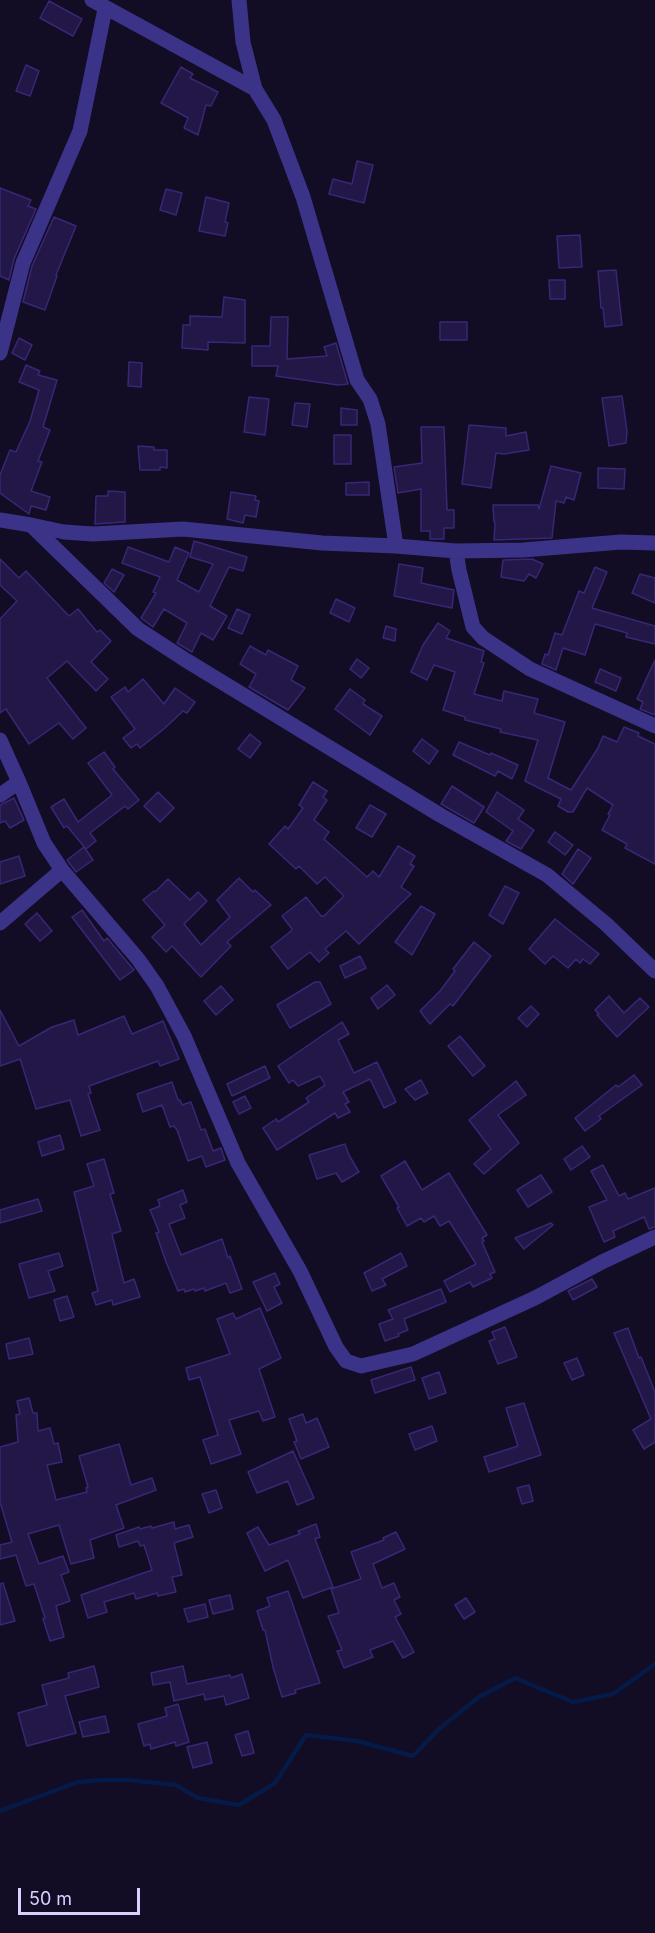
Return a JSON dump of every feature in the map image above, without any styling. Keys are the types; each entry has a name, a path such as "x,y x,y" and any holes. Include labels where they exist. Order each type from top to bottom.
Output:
{"street":[{"path":"92,0 255,89"},
{"path":"239,0 243,42 255,89 274,120 303,197 357,380 370,399 378,424 396,546"},
{"path":"0,353 23,263 80,131 105,9"},
{"path":"0,520 64,532 93,534 183,528 322,543 456,550 523,550 621,542 655,543"},
{"path":"31,525 138,629 287,723 440,815 547,875 606,924 655,970"},
{"path":"456,550 473,627 483,638 530,669 655,726"},
{"path":"0,740 44,843 62,870 138,959 157,986 184,1036 238,1163 300,1271 336,1347 346,1361 361,1366 413,1354 525,1302 655,1237"},
{"path":"0,795 19,782"},
{"path":"0,923 62,870"}],"building":[{"path":"49,1 82,19 73,36 40,18"},
{"path":"26,65 39,71 30,96 16,91"},
{"path":"181,67 193,74 190,78 218,92 211,106 206,105 198,135 184,128 188,118 161,103"},
{"path":"357,161 373,165 364,203 329,194 333,179 352,184"},
{"path":"0,188 31,200 28,206 36,209 14,259 9,280 0,276"},
{"path":"166,189 182,193 176,215 160,210"},
{"path":"206,197 229,203 225,236 199,231"},
{"path":"54,217 76,226 45,310 23,302 32,266"},
{"path":"580,235 582,267 559,268 557,236"},
{"path":"616,270 622,325 605,327 598,271"},
{"path":"549,280 565,280 565,299 550,299"},
{"path":"224,297 245,300 245,343 208,342 208,350 182,348 183,325 190,325 190,316 222,317"},
{"path":"271,317 288,317 287,359 327,356 324,347 336,343 348,384 338,385 276,376 278,366 252,366 252,346 270,346"},
{"path":"440,322 467,322 467,340 440,340"},
{"path":"19,338 32,345 25,360 12,353"},
{"path":"129,362 142,363 141,387 128,386"},
{"path":"26,365 40,371 38,375 57,380 43,427 50,430 38,461 42,462 31,491 50,497 46,510 31,506 29,514 0,493 0,475 10,450 16,452 30,421 39,390 19,382"},
{"path":"622,396 627,431 626,443 609,446 602,398"},
{"path":"249,397 269,399 265,435 244,432"},
{"path":"295,403 310,404 307,427 292,425"},
{"path":"341,408 357,410 357,425 341,425"},
{"path":"469,425 506,428 506,436 526,432 529,450 496,453 491,488 462,484"},
{"path":"421,427 444,427 447,510 454,510 454,528 444,528 444,539 430,539 430,531 421,531 421,489 398,493 394,467 422,463"},
{"path":"334,435 351,435 351,464 334,464"},
{"path":"138,446 167,450 167,468 140,470"},
{"path":"551,466 581,473 574,500 566,497 564,503 556,501 552,538 494,540 493,505 538,505 539,509"},
{"path":"598,468 625,469 624,489 598,488"},
{"path":"369,482 369,495 346,495 346,483"},
{"path":"108,491 125,492 125,522 95,524 96,496 108,496"},
{"path":"231,492 256,496 255,500 259,501 256,517 245,515 243,523 227,519"},
{"path":"194,541 247,557 243,571 229,567 210,606 227,616 213,640 201,633 192,652 177,643 187,623 164,609 153,627 141,618 156,593 153,592 160,577 122,563 128,547 169,562 175,547 189,553 177,580 199,592 213,564 190,557"},
{"path":"0,559 19,578 26,571 69,616 78,609 97,632 100,630 111,641 91,662 108,679 96,691 67,661 47,678 86,728 73,739 59,723 29,744 6,709 0,713 0,619 17,601 0,585"},
{"path":"532,559 543,564 536,578 529,574 524,581 501,577 503,560"},
{"path":"399,564 423,568 421,583 454,590 452,608 394,596"},
{"path":"595,567 607,572 592,608 655,626 655,644 626,637 627,633 595,624 585,655 563,648 556,670 542,664 545,654 548,655 555,633 562,635 579,591 584,593"},
{"path":"112,569 124,575 114,592 104,583"},
{"path":"640,574 655,578 655,603 632,593"},
{"path":"336,599 355,608 349,622 330,613"},
{"path":"237,609 250,615 242,634 228,628"},
{"path":"438,623 450,631 446,638 484,651 481,662 484,663 474,694 502,701 504,691 538,699 534,713 565,722 548,778 571,790 598,748 603,736 617,742 624,727 639,733 638,736 655,744 655,864 625,848 627,844 602,830 613,805 587,788 573,812 568,812 558,806 561,799 525,781 538,740 500,732 501,729 465,720 465,717 443,710 455,672 434,665 427,680 411,672 423,645"},
{"path":"386,626 396,629 395,641 383,638"},
{"path":"250,646 266,655 268,650 298,666 291,680 305,688 288,710 249,687 256,674 240,664"},
{"path":"357,659 369,668 361,678 350,669"},
{"path":"655,660 655,715 640,709 643,702 637,699"},
{"path":"600,669 621,678 616,691 595,682"},
{"path":"143,679 164,704 175,688 195,702 187,713 183,711 140,748 137,744 131,748 123,738 135,729 111,697 125,687 128,692"},
{"path":"350,689 365,700 363,704 382,716 370,735 335,709"},
{"path":"250,734 261,743 250,758 238,749"},
{"path":"422,739 438,751 429,764 413,751"},
{"path":"459,742 518,765 512,779 498,771 495,776 453,755"},
{"path":"104,752 115,767 113,769 139,800 128,809 125,806 90,833 96,841 86,849 67,826 64,828 51,807 64,799 78,822 112,795 88,763"},
{"path":"313,782 327,791 323,797 327,800 314,820 329,832 324,839 367,877 373,871 379,877 398,846 415,856 410,864 414,866 401,887 411,894 359,944 346,931 325,949 329,953 319,962 310,952 288,969 271,947 292,929 282,916 306,897 321,916 324,916 344,896 325,877 317,884 299,866 296,869 269,844 285,826 288,829 303,808 299,805"},
{"path":"452,786 484,807 474,823 441,804"},
{"path":"158,792 174,808 160,822 144,806"},
{"path":"497,792 524,810 518,819 534,830 521,849 506,841 513,831 486,812"},
{"path":"14,798 24,820 10,828 5,821 0,823 0,805"},
{"path":"370,805 386,814 372,837 356,828"},
{"path":"555,832 573,845 565,855 548,842"},
{"path":"84,847 93,860 76,872 67,860"},
{"path":"578,849 591,858 573,884 562,874"},
{"path":"19,856 25,876 0,884 0,862"},
{"path":"239,878 271,905 227,942 231,946 201,977 172,946 166,952 152,937 165,925 143,900 168,879 190,900 198,892 207,901 184,924 201,945 230,917 217,900"},
{"path":"505,886 519,893 503,924 489,915"},
{"path":"421,906 435,914 412,955 395,942"},
{"path":"82,910 104,941 107,938 134,970 120,980 72,917"},
{"path":"37,913 52,931 40,941 25,924"},
{"path":"555,919 599,954 590,964 583,959 580,963 576,959 568,968 553,956 545,964 529,949"},
{"path":"474,942 491,956 453,1006 450,1004 430,1024 420,1011 440,991 455,971 453,969"},
{"path":"360,956 366,968 345,978 340,966"},
{"path":"315,982 320,982 331,1004 290,1028 277,1005"},
{"path":"387,985 395,995 378,1009 371,998"},
{"path":"221,986 233,1000 216,1015 204,1001"},
{"path":"609,996 624,1013 640,998 649,1007 617,1037 595,1010"},
{"path":"531,1006 539,1014 527,1027 518,1018"},
{"path":"0,1010 19,1046 52,1027 74,1020 78,1035 124,1016 132,1034 163,1021 179,1059 160,1066 158,1061 89,1086 91,1093 88,1094 100,1130 81,1136 70,1100 36,1109 20,1059 0,1066"},
{"path":"342,1022 349,1034 338,1040 354,1073 377,1062 396,1102 384,1108 370,1079 343,1092 349,1102 345,1104 350,1112 338,1118 335,1113 277,1150 263,1128 276,1119 278,1122 309,1102 306,1098 325,1085 320,1076 298,1086 293,1080 289,1083 278,1066"},
{"path":"460,1036 485,1066 473,1076 448,1046"},
{"path":"265,1066 270,1078 232,1096 227,1084"},
{"path":"634,1075 642,1085 599,1116 601,1119 585,1131 575,1118 616,1085 618,1087"},
{"path":"421,1080 428,1093 415,1100 405,1089"},
{"path":"516,1081 526,1095 498,1115 519,1143 484,1174 474,1164 491,1149 469,1120"},
{"path":"172,1082 178,1100 182,1105 191,1102 201,1130 205,1129 213,1151 221,1148 225,1160 206,1167 202,1156 188,1161 177,1130 174,1126 170,1127 162,1105 143,1112 137,1094"},
{"path":"245,1096 251,1108 239,1114 233,1102"},
{"path":"60,1135 64,1149 42,1156 38,1142"},
{"path":"345,1144 359,1172 342,1182 336,1173 317,1179 309,1155"},
{"path":"582,1146 590,1157 571,1170 564,1159"},
{"path":"104,1159 114,1193 110,1194 121,1231 112,1234 124,1283 134,1279 140,1297 113,1305 112,1300 96,1305 92,1293 98,1291 74,1192 94,1186 87,1164"},
{"path":"405,1161 422,1190 449,1173 487,1235 482,1238 484,1241 482,1242 495,1272 490,1274 492,1278 473,1287 470,1282 450,1292 444,1281 476,1264 449,1221 440,1226 434,1216 424,1222 421,1218 407,1226 381,1176"},
{"path":"603,1165 619,1196 625,1193 628,1199 655,1188 655,1227 649,1229 644,1217 613,1231 615,1237 604,1242 589,1207 607,1200 591,1171"},
{"path":"541,1175 552,1192 528,1207 517,1190"},
{"path":"183,1190 187,1202 180,1205 185,1218 169,1224 181,1255 222,1239 242,1289 230,1293 226,1283 205,1291 204,1288 195,1291 194,1289 185,1292 184,1289 178,1291 166,1262 156,1233 159,1232 150,1210 160,1206 158,1200"},
{"path":"38,1199 42,1211 0,1223 0,1210"},
{"path":"551,1223 553,1225 524,1249 515,1238"},
{"path":"59,1253 63,1266 48,1271 55,1291 29,1298 19,1264"},
{"path":"401,1253 407,1266 382,1279 386,1285 372,1291 364,1273"},
{"path":"275,1273 280,1284 274,1287 282,1303 267,1311 253,1282"},
{"path":"592,1279 597,1287 573,1300 568,1291"},
{"path":"441,1289 446,1302 404,1319 408,1330 385,1341 379,1324 393,1319 388,1310"},
{"path":"67,1296 74,1317 60,1321 54,1300"},
{"path":"260,1308 281,1358 259,1369 275,1417 263,1421 259,1411 229,1420 241,1454 211,1464 203,1440 218,1435 200,1377 189,1380 186,1368 230,1354 217,1319 233,1313 236,1319"},
{"path":"505,1327 517,1357 498,1364 489,1341 495,1339 492,1332"},
{"path":"628,1328 655,1392 655,1442 644,1449 633,1430 651,1419 614,1333"},
{"path":"29,1338 33,1354 9,1359 6,1344"},
{"path":"577,1358 584,1375 572,1380 564,1363"},
{"path":"411,1367 415,1380 375,1393 371,1380"},
{"path":"439,1372 446,1393 429,1399 422,1378"},
{"path":"29,1398 33,1413 37,1413 38,1431 50,1428 54,1444 58,1443 62,1462 47,1465 56,1500 87,1492 88,1487 79,1456 119,1444 131,1485 152,1478 156,1490 116,1505 124,1528 90,1540 94,1558 71,1564 59,1525 28,1534 39,1564 63,1556 69,1572 61,1575 70,1601 56,1606 64,1637 50,1641 34,1584 26,1586 16,1555 0,1559 0,1545 12,1542 0,1502 0,1447 18,1442 16,1415 20,1414 17,1401"},
{"path":"524,1403 541,1455 489,1472 484,1457 518,1446 506,1408"},
{"path":"303,1414 306,1423 317,1418 329,1447 301,1459 294,1442 297,1441 289,1419"},
{"path":"432,1426 437,1441 415,1450 409,1434"},
{"path":"293,1451 314,1498 297,1505 288,1481 257,1493 248,1472"},
{"path":"529,1485 533,1501 522,1504 517,1488"},
{"path":"216,1490 222,1508 209,1513 202,1494"},
{"path":"174,1522 175,1529 189,1525 193,1537 174,1543 182,1575 172,1577 176,1592 158,1596 157,1593 136,1599 134,1593 104,1602 107,1612 88,1618 81,1595 152,1570 144,1545 140,1546 138,1541 119,1547 116,1535 139,1527 140,1529 151,1526 152,1528"},
{"path":"316,1524 320,1537 315,1539 333,1587 303,1598 288,1560 265,1571 247,1533 258,1527 269,1545 300,1534 298,1531"},
{"path":"396,1532 405,1549 373,1564 382,1588 394,1583 400,1597 394,1600 401,1614 395,1617 414,1652 403,1658 393,1641 370,1650 373,1657 344,1668 337,1651 342,1650 328,1616 339,1613 331,1589 361,1579 351,1552 384,1540 383,1538"},
{"path":"3,1583 15,1621 0,1625 0,1584"},
{"path":"288,1591 320,1683 295,1690 296,1693 282,1697 265,1630 263,1630 257,1611 270,1606 267,1598"},
{"path":"230,1595 233,1609 213,1614 209,1600"},
{"path":"466,1598 475,1612 464,1619 455,1605"},
{"path":"205,1604 208,1617 188,1622 184,1609"},
{"path":"94,1666 99,1687 65,1696 76,1733 27,1746 18,1713 47,1705 42,1685 69,1678 68,1673"},
{"path":"183,1666 187,1684 230,1675 231,1678 242,1674 249,1698 226,1705 224,1696 205,1700 204,1694 174,1701 170,1682 153,1685 151,1673"},
{"path":"178,1704 189,1742 176,1746 175,1742 151,1749 150,1744 144,1746 138,1724 167,1716 165,1708"},
{"path":"105,1716 109,1732 83,1737 79,1722"},
{"path":"248,1731 254,1753 242,1756 235,1735"},
{"path":"207,1742 212,1763 193,1768 187,1747"}],"waterway":[{"path":"0,1811 78,1782 103,1780 176,1785 198,1798 239,1805 275,1783 306,1735 357,1741 413,1756 440,1728 479,1697 515,1678 573,1702 613,1694 655,1664"}]}
